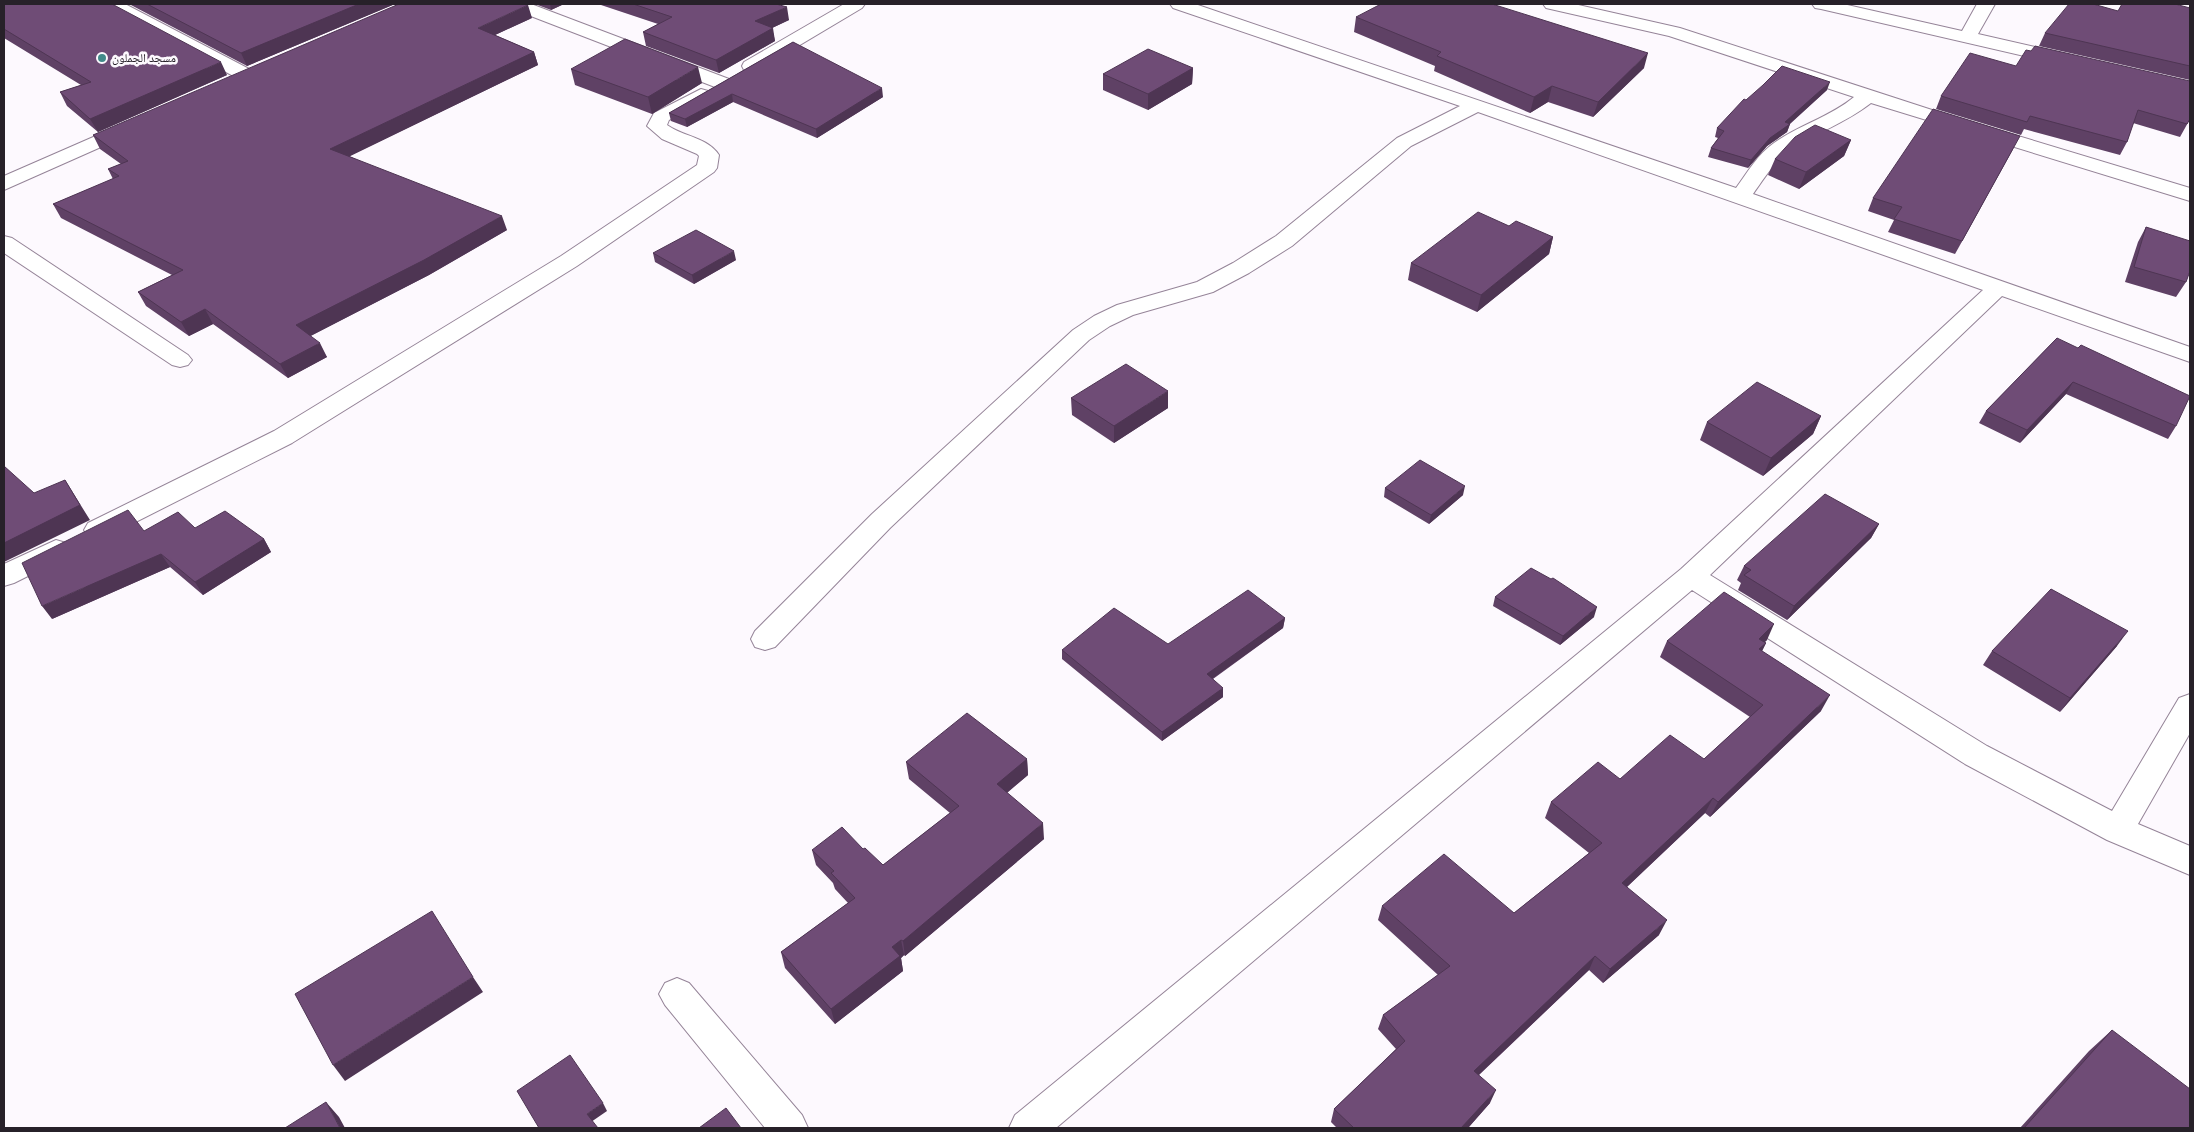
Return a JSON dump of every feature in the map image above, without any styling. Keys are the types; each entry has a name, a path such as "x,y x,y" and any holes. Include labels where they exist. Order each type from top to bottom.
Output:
{"street":[{"path":"112,4 246,75"},
{"path":"516,4 722,83"},
{"path":"4,576 283,437 569,261 707,168 709,155 703,148 663,132 657,126 661,117 856,4"},
{"path":"1179,4 1231,14 1476,105 1741,196 2190,355"},
{"path":"1552,4 1674,32 1867,96 2190,195"},
{"path":"1821,4 2084,64"},
{"path":"1968,38 1986,4"},
{"path":"228,83 264,67"},
{"path":"1741,196 1763,166 1780,148 1850,110 1867,96"},
{"path":"765,640 881,521 1081,335 1102,321 1125,310 1205,287 1241,268 1284,241 1404,142 1476,105"},
{"path":"4,184 147,119"},
{"path":"4,243 180,360"},
{"path":"1028,1128 1691,576 1998,288"},
{"path":"1691,576 1976,755 2118,830 2190,861"},
{"path":"2118,830 2190,706"},
{"path":"677,994 789,1128"}],"building":[{"path":"4,4 112,4 221,62 90,119 60,92 91,82 4,29"},
{"path":"147,4 359,4 241,53"},
{"path":"399,4 528,5 478,28 534,52 330,149 502,216 424,260 296,325 320,343 280,364 205,309 181,322 138,292 183,270 53,204 119,176 108,169 128,161 93,135"},
{"path":"633,4 776,4 787,7 755,21 773,28 716,60 643,32 672,17"},
{"path":"1381,4 1492,4 1648,53 1598,102 1552,86 1534,97 1437,56 1441,52 1356,17"},
{"path":"2069,4 2093,4 2118,11 2122,4 2175,4 2190,8 2190,66 2045,33"},
{"path":"625,39 698,67 648,97 571,69"},
{"path":"793,42 882,88 816,129 732,94 685,119 669,113"},
{"path":"2035,46 2190,81 2190,119 2187,124 2138,110 2127,142 2030,116 2027,122 1941,96 1970,53 2016,66 2026,50 2031,51"},
{"path":"1148,49 1193,68 1148,94 1103,74"},
{"path":"1782,66 1830,82 1785,122 1790,124 1770,138 1751,160 1711,148 1724,131 1717,128 1744,99 1746,100"},
{"path":"1933,109 2020,136 1962,241 1894,219 1902,207 1873,198"},
{"path":"1815,125 1851,140 1806,172 1775,159 1795,137"},
{"path":"1478,212 1509,226 1516,221 1553,237 1481,295 1411,263"},
{"path":"2146,227 2190,241 2190,271 2186,282 2134,267"},
{"path":"696,230 734,251 692,275 653,253"},
{"path":"2057,338 2078,348 2081,345 2190,396 2176,426 2073,382 2027,430 1986,411"},
{"path":"1126,364 1168,391 1114,426 1071,398"},
{"path":"1757,382 1821,416 1771,458 1707,422"},
{"path":"1420,460 1465,486 1431,515 1385,488"},
{"path":"4,466 34,493 65,480 80,505 4,543"},
{"path":"1825,494 1879,524 1794,606 1744,575 1751,570 1744,566"},
{"path":"128,510 144,531 178,512 195,528 225,511 264,539 195,582 161,554 42,606 22,563"},
{"path":"1531,568 1551,579 1553,578 1597,607 1563,636 1495,597"},
{"path":"2051,589 2128,631 2070,698 1992,651"},
{"path":"1248,590 1285,618 1207,674 1223,688 1162,732 1062,650 1114,608 1168,644"},
{"path":"1724,592 1774,624 1759,639 1766,643 1759,649 1830,695 1718,802 1713,798 1622,883 1667,920 1610,969 1595,956 1474,1071 1496,1090 1461,1128 1354,1128 1334,1109 1405,1041 1383,1015 1450,966 1382,906 1444,854 1514,913 1602,843 1551,802 1598,762 1620,779 1670,735 1704,759 1763,705 1667,641"},
{"path":"967,713 1027,759 997,784 1043,823 903,941 901,940 892,947 900,956 831,1009 781,952 855,898 831,873 834,871 812,850 842,827 863,849 865,848 883,865 959,806 906,762"},
{"path":"432,911 473,977 333,1065 295,994"},
{"path":"2112,1030 2190,1089 2190,1128 2024,1128"},
{"path":"570,1055 603,1103 587,1114 598,1128 539,1128 517,1091"},
{"path":"326,1102 340,1128 285,1128"},
{"path":"726,1108 741,1128 699,1128"}],"place":[{"name":"مسجد الجملون","path":"102,58"}]}
